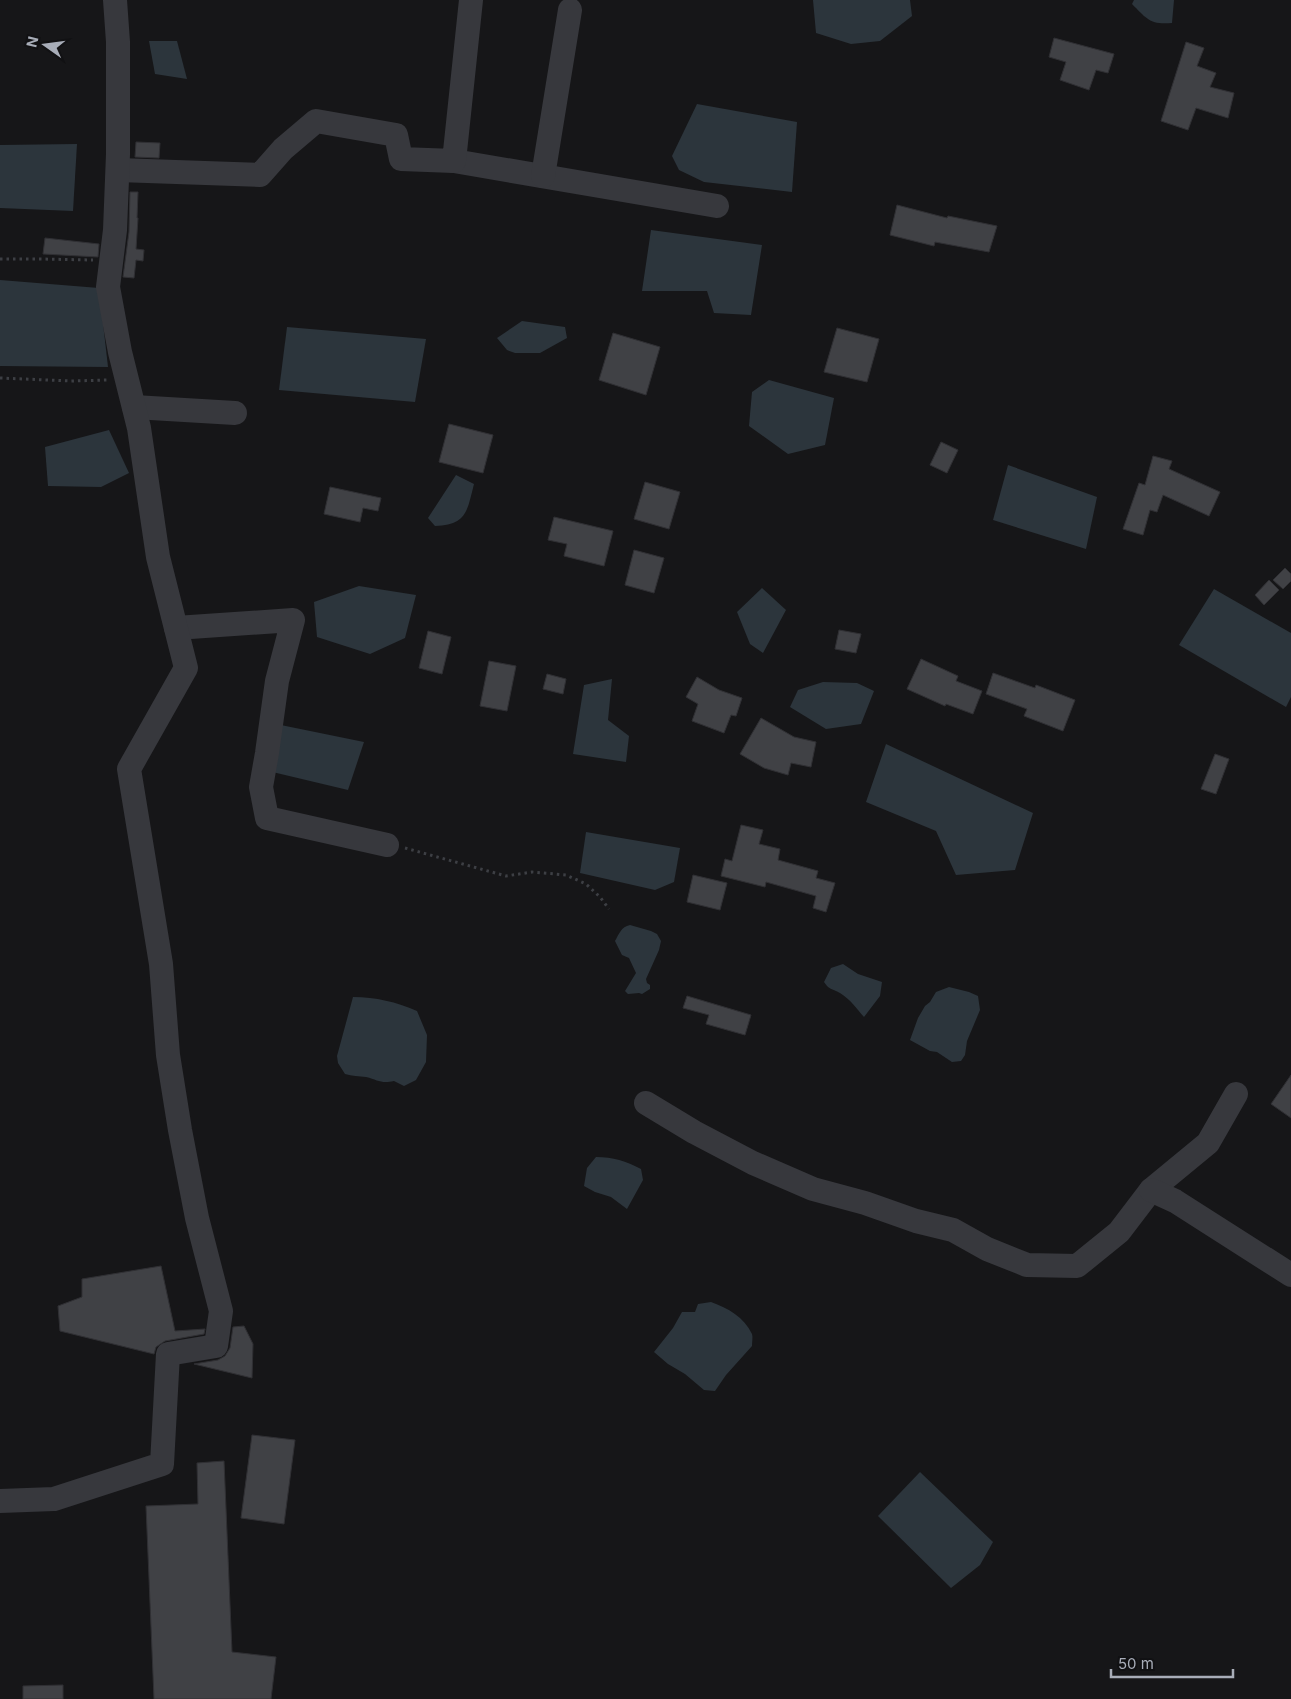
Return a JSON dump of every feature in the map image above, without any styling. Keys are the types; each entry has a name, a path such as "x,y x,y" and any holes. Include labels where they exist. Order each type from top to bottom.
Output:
{"street":[{"path":"0,1501 54,1499 162,1464 168,1354 216,1346 221,1311 197,1218 180,1130 168,1055 161,964 129,768 186,668 158,557 139,428 108,287 115,230 118,170 118,42 115,0"},
{"path":"454,161 471,0"},
{"path":"543,176 570,10"},
{"path":"118,170 260,175 283,149 316,121 396,135 402,159 454,161 717,206"},
{"path":"134,407 235,413"},
{"path":"176,628 293,620 277,681 261,787 268,818 387,845"},
{"path":"646,1103 694,1132 753,1163 813,1190 865,1202 916,1221 953,1230 987,1250 1027,1265 1077,1266 1119,1232 1152,1190 1208,1143 1236,1094"},
{"path":"1152,1190 1175,1202 1291,1275"}],"path":[{"path":"0,260 111,261"},
{"path":"0,378 70,381 127,379"},
{"path":"387,845 408,848 506,876 532,872 566,875 586,884 600,897 609,909"}],"shaded area":[{"path":"813,0 910,0 912,16 880,41 851,44 816,33"},
{"path":"1134,0 1174,0 1172,23 1159,23 1149,20 1132,4"},
{"path":"149,41 177,41 187,79 155,74"},
{"path":"697,104 797,122 792,192 704,182 679,170 672,156"},
{"path":"77,144 73,211 0,208 0,145"},
{"path":"651,230 762,245 751,315 714,313 707,291 642,291"},
{"path":"0,280 99,288 108,367 0,366"},
{"path":"522,321 565,327 567,338 540,353 515,353 507,350 497,338"},
{"path":"287,327 426,339 415,402 279,390"},
{"path":"769,380 834,398 825,445 788,454 749,426 752,392"},
{"path":"109,430 129,473 101,487 48,486 45,447"},
{"path":"1008,465 1097,497 1086,549 993,520"},
{"path":"456,475 474,484 467,509 464,515 454,523 435,526 428,518"},
{"path":"359,586 416,595 405,638 370,654 317,637 314,602"},
{"path":"762,588 786,610 763,653 750,644 737,612"},
{"path":"1214,589 1291,633 1291,697 1286,707 1179,645"},
{"path":"612,679 608,720 629,736 626,762 573,754 584,685"},
{"path":"823,682 857,683 874,691 861,724 826,729 790,707 798,690"},
{"path":"271,723 364,742 348,790 264,770"},
{"path":"886,744 1033,813 1015,870 956,875 936,831 866,802"},
{"path":"586,832 680,848 674,882 655,890 580,873"},
{"path":"630,925 657,934 661,941 646,979 650,989 642,994 628,994 625,991 636,973 629,958 622,955 615,941 622,929"},
{"path":"843,964 858,974 882,982 880,996 864,1017 847,998 824,982 831,968"},
{"path":"949,987 978,996 980,1010 967,1041 965,1055 961,1061 952,1062 937,1052 930,1051 910,1040 918,1018 925,1006 936,992"},
{"path":"353,997 386,1001 417,1011 427,1035 426,1062 416,1080 404,1086 394,1081 383,1082 345,1074 338,1063 337,1056"},
{"path":"596,1157 619,1160 641,1169 643,1180 627,1209 611,1197 584,1186 587,1168"},
{"path":"711,1302 729,1310 740,1318 752,1334 752,1346 726,1375 715,1391 704,1390 654,1352 673,1328 682,1312 695,1312 698,1304"},
{"path":"920,1472 993,1542 980,1565 951,1588 878,1516"}],"building":[{"path":"1054,38 1114,54 1108,73 1096,70 1089,90 1060,80 1066,62 1049,57"},
{"path":"1186,42 1204,48 1197,66 1216,73 1210,87 1234,93 1228,118 1196,108 1188,130 1161,121"},
{"path":"136,142 160,143 159,158 135,157"},
{"path":"130,192 138,192 136,249 144,250 143,261 136,260 134,278 123,277 129,232"},
{"path":"897,205 947,218 948,216 997,226 989,252 935,242 934,246 890,235"},
{"path":"45,238 99,244 98,257 43,254"},
{"path":"837,328 879,339 867,382 824,372"},
{"path":"613,333 660,347 646,395 599,380"},
{"path":"449,424 493,435 483,473 439,462"},
{"path":"941,442 958,450 947,473 930,465"},
{"path":"1153,456 1172,461 1169,469 1220,492 1209,516 1163,495 1157,512 1150,510 1143,535 1123,529 1139,483 1145,485"},
{"path":"645,482 680,492 669,529 634,519"},
{"path":"330,487 381,498 378,511 363,508 360,522 324,514"},
{"path":"554,517 613,531 604,566 564,556 567,544 548,540"},
{"path":"634,550 664,558 654,593 625,585"},
{"path":"1285,568 1291,574 1291,581 1283,589 1273,580"},
{"path":"1269,580 1279,590 1264,605 1255,595"},
{"path":"839,630 861,634 856,653 835,649"},
{"path":"428,631 451,637 442,674 419,668"},
{"path":"921,659 958,676 956,681 982,691 973,714 946,704 945,706 907,689"},
{"path":"489,661 516,666 507,711 480,706"},
{"path":"993,673 1035,688 1036,685 1075,700 1063,731 1024,716 1027,709 986,694"},
{"path":"547,674 566,679 563,694 543,689"},
{"path":"697,677 719,690 742,698 736,716 731,715 724,733 692,721 698,704 686,697"},
{"path":"761,718 794,737 816,742 811,767 791,763 788,775 764,768 740,754"},
{"path":"1215,754 1229,759 1216,794 1201,789"},
{"path":"741,825 763,830 759,844 780,849 778,860 818,871 816,878 835,883 826,912 813,908 816,896 766,882 765,887 721,876 725,859 732,861"},
{"path":"693,875 727,883 720,910 687,902"},
{"path":"687,996 751,1015 745,1035 706,1024 709,1015 683,1008"},
{"path":"1291,1075 1291,1118 1271,1104"},
{"path":"161,1266 175,1331 205,1329 204,1334 165,1341 156,1347 154,1354 60,1331 58,1306 82,1297 82,1279"},
{"path":"244,1326 253,1344 252,1378 194,1364 218,1360 225,1356 230,1348 233,1327"},
{"path":"252,1435 295,1440 284,1524 241,1518"},
{"path":"224,1461 232,1652 276,1657 271,1699 154,1699 146,1506 198,1504 197,1463"},
{"path":"63,1685 63,1699 23,1699 23,1686"}]}
